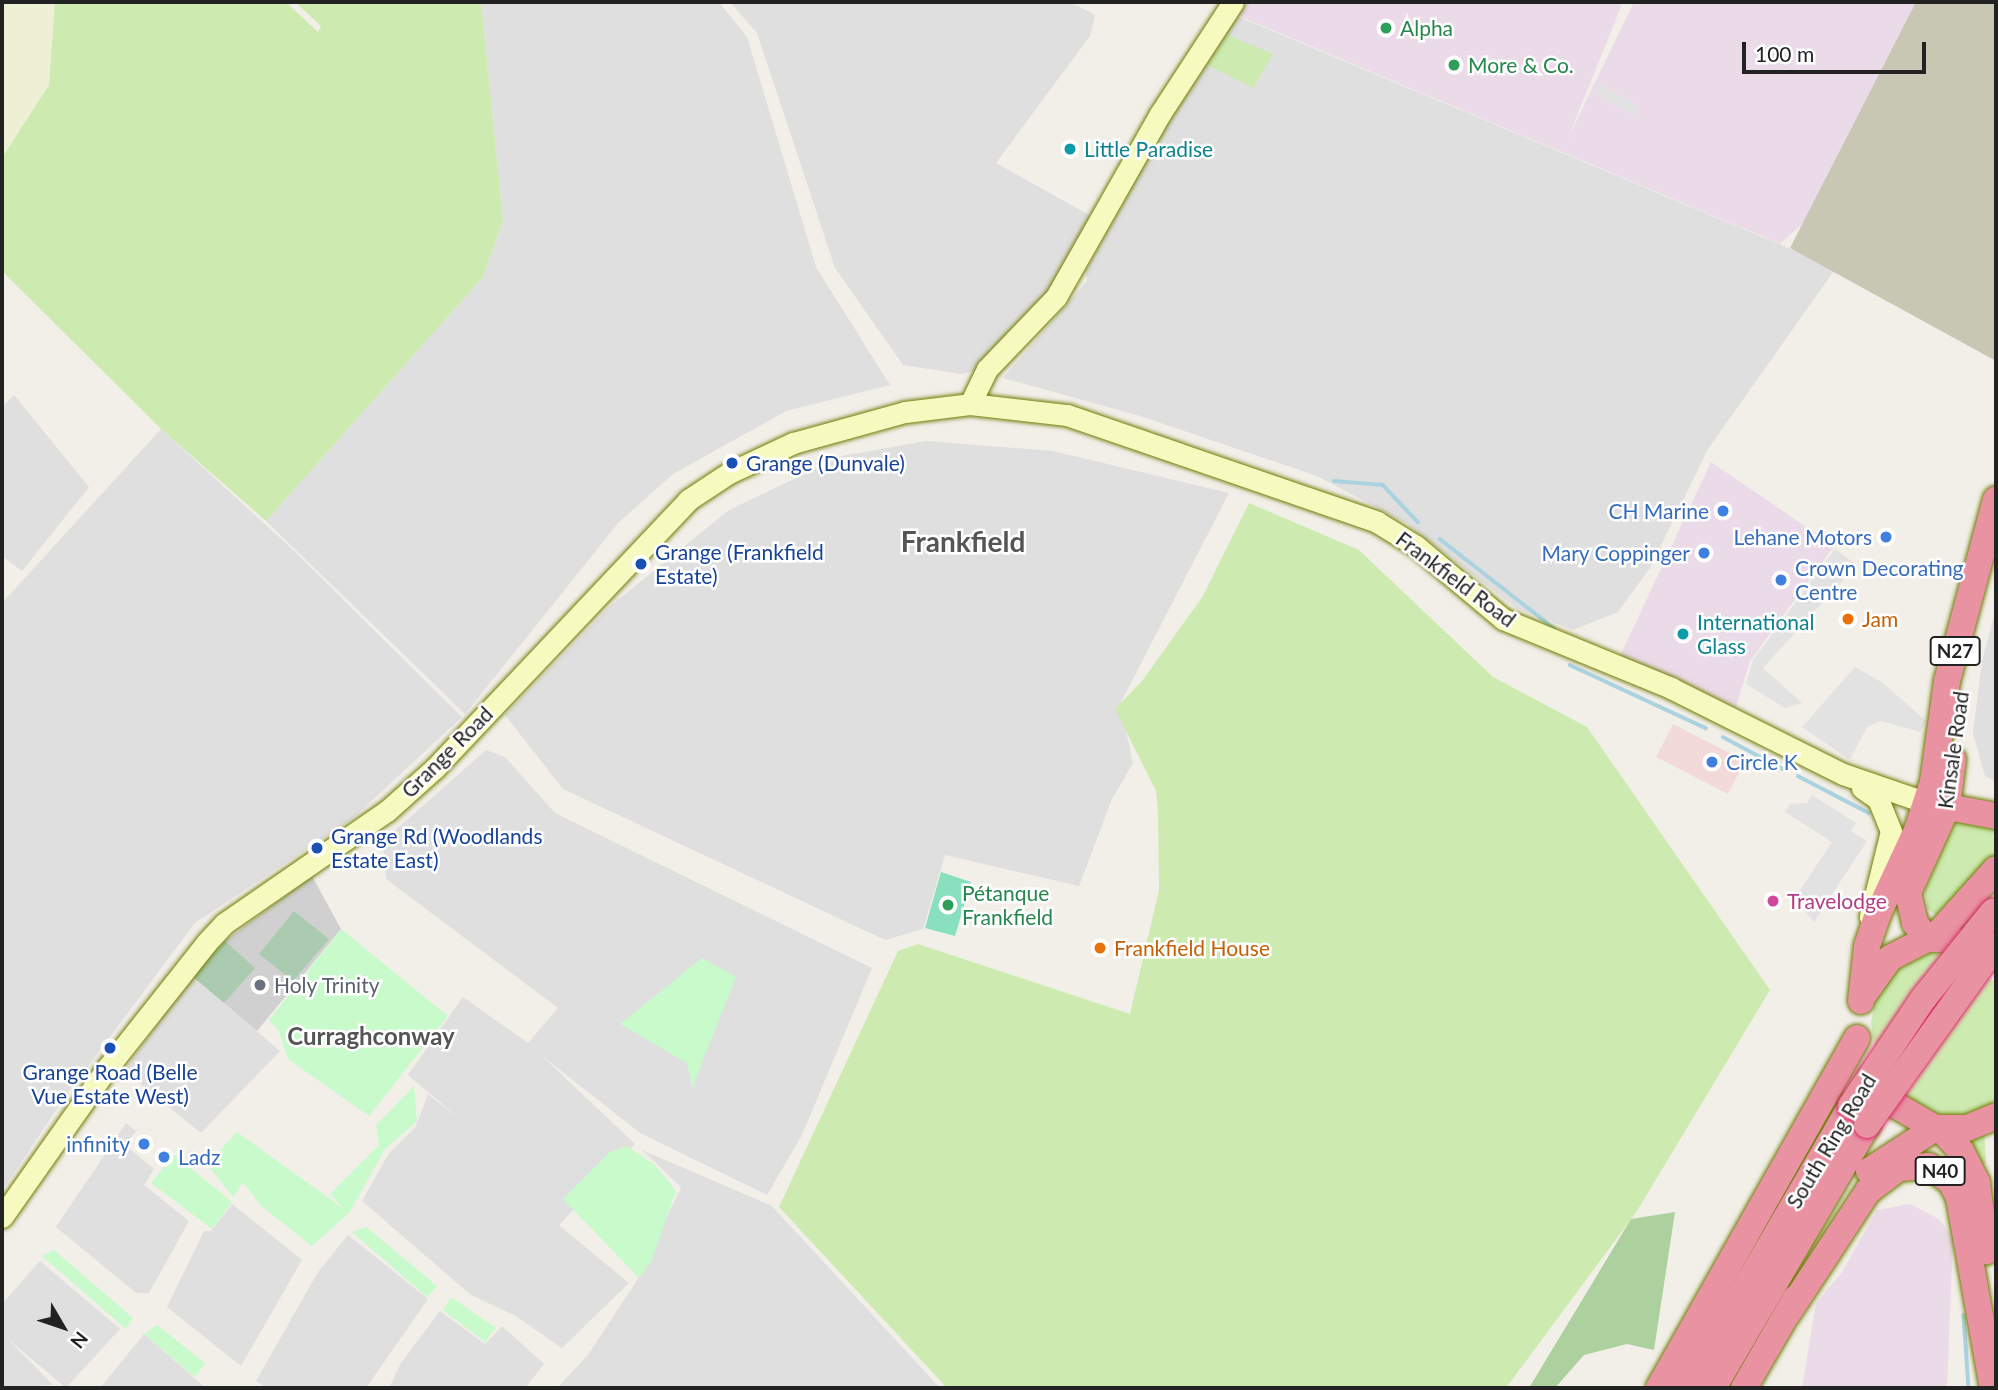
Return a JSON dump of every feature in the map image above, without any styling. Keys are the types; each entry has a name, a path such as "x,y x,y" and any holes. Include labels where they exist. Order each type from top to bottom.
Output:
{"highway":[{"name":"Kinsale Road","path":"1861,1001 1867,946 1890,882 1937,805 1947,681 1996,500"},
{"name":"Kinsale Road","path":"1931,938 1915,923 1908,893 1937,805 1963,677 1996,552"},
{"path":"1937,805 1996,816"},
{"path":"1931,938 1996,869"},
{"name":"South Ring Road","path":"1713,1388 1923,999 1994,910"},
{"path":"1931,938 1965,942 1996,959"},
{"name":"N27","path":"1931,938 1890,958 1874,974 1861,1001 1857,1038 1865,1068 1880,1091 1918,1122 1938,1128 1961,1150 1977,1183 1996,1345"},
{"name":"South Ring Road","path":"1687,1388 1859,1115 1996,945"},
{"path":"1659,1388 1857,1038"},
{"path":"1744,1388 1870,1170 1938,1128 1967,1128 1996,1116"},
{"name":"N40","path":"1788,1313 1868,1191 1899,1168 1929,1166 1951,1182 1959,1198 1993,1388"}],"main road":[{"path":"970,404 987,369 1056,297 1160,114 1233,2"},
{"name":"Frankfield Road","path":"970,404 1067,415 1377,522 1416,546 1503,619 1671,688 1843,774 1937,805"},
{"name":"Grange Road","path":"2,1217 103,1075 206,942 225,923 387,811 435,768 688,500 749,463 833,429 905,412 970,404"},
{"path":"1843,774 1878,799 1891,831 1870,906 1867,946"}],"shaded area":[{"path":"2,2 55,2 49,85 2,158"},
{"path":"481,2 719,2 747,37 816,267 890,385 786,411 673,474 619,522 465,714 266,521 483,277 503,220"},
{"path":"730,2 1070,2 1095,15 1090,36 996,163 1093,217 1032,321 984,368 962,374 903,365 835,268 757,33"},
{"path":"1248,2 1623,2 1568,138 1634,2 1918,2 1810,217 1780,244 1237,15"},
{"path":"1916,2 1996,2 1996,361 1790,248"},
{"path":"1237,16 1836,268 1708,449 1650,568 1618,612 1573,630 1516,608 1406,523 1317,476 1140,416 1003,378 1087,281 1086,270 1175,108"},
{"path":"1599,83 1640,107 1634,116 1594,93"},
{"path":"14,395 89,487 22,571 2,556 2,407"},
{"path":"161,429 292,549 462,717 352,819 195,923 62,1101 2,1191 2,603"},
{"name":"Frankfield","path":"926,441 1053,451 1229,493 1120,704 1133,763 1112,799 1079,886 945,855 923,929 885,940 563,789 505,715 608,608 729,510 842,456"},
{"path":"1711,462 1834,546 1750,661 1736,707 1620,656"},
{"path":"1835,549 1857,565 1763,668 1802,703 1785,708 1746,684 1753,660"},
{"path":"1996,608 1996,782 1985,776 1973,733 1982,661"},
{"path":"1855,667 1883,683 1926,721 1920,732 1881,721 1867,727 1850,760 1802,727"},
{"path":"1673,724 1745,761 1728,794 1656,757"},
{"path":"486,750 505,757 555,813 872,968 802,1135 767,1195 640,1133 541,1055 635,1144 559,1225 629,1283 562,1348 514,1315 471,1295 362,1201 389,1153 415,1128 428,1094 461,1120 408,1075 463,997 528,1043 558,1008 386,879 383,841"},
{"path":"1812,795 1856,823 1851,831 1867,841 1814,922 1795,898 1832,842 1785,812 1790,804 1807,803"},
{"path":"312,876 341,929 257,1031 192,976 225,941"},
{"path":"192,976 280,1051 201,1133 124,1071"},
{"path":"126,1123 136,1131 125,1145 154,1169 144,1185 189,1221 149,1293 136,1293 56,1227"},
{"path":"642,1150 772,1206 940,1388 557,1388 588,1355 639,1277 681,1187"},
{"path":"232,1204 302,1260 241,1366 167,1307 204,1231 211,1231"},
{"path":"1910,1204 1939,1219 1953,1238 1947,1388 1802,1388 1816,1303 1842,1272 1877,1210"},
{"path":"348,1235 428,1299 366,1388 267,1388 256,1381 318,1272"},
{"path":"40,1261 120,1329 66,1388 8,1339 53,1385 2,1388 2,1304"},
{"path":"440,1311 485,1344 502,1326 544,1364 525,1388 389,1388 401,1363"},
{"path":"144,1334 206,1388 100,1388"}],"green space":[{"path":"55,2 286,2 318,32 321,26 295,2 481,2 503,220 483,277 266,521 161,429 2,271 2,158 49,85"},
{"path":"1228,35 1273,54 1253,88 1207,65"},
{"path":"1249,503 1359,550 1493,677 1587,727 1770,990 1637,1211 1506,1388 947,1388 779,1207 898,951 918,944 1130,1014 1159,890 1158,812 1156,791 1115,709 1142,681 1203,596"},
{"path":"1956,820 1980,827 1996,825 1996,859 1942,919 1928,909 1925,890"},
{"name":"Pétanque Frankfield","path":"941,872 971,882 955,936 925,928"},
{"path":"294,911 329,939 293,981 259,954"},
{"path":"341,929 448,1016 369,1116 288,1059 278,1029 269,1020"},
{"path":"225,941 255,968 224,1003 192,976"},
{"path":"1927,954 1942,954 1875,1047 1871,1023 1876,997 1894,971"},
{"path":"702,958 736,977 692,1088 687,1063 620,1024"},
{"path":"1988,978 1996,982 1996,1100 1982,1111 1958,1116 1931,1113 1903,1099"},
{"path":"414,1086 417,1121 385,1149 349,1213 312,1246 260,1205 243,1182 233,1197 207,1164 237,1132 344,1209 330,1194 379,1145 376,1125"},
{"path":"1984,1131 1986,1163 1980,1166 1962,1141"},
{"path":"627,1146 655,1165 676,1191 651,1262 639,1278 563,1199 610,1152"},
{"path":"174,1155 232,1202 212,1229 151,1183"},
{"path":"1675,1212 1654,1350 1627,1344 1584,1355 1555,1388 1529,1388 1631,1219"},
{"path":"366,1227 437,1286 427,1297 352,1232"},
{"path":"54,1250 133,1318 126,1329 42,1256"},
{"path":"451,1297 496,1328 485,1342 443,1310"},
{"path":"157,1325 205,1363 195,1377 144,1334"}],"waterway":[{"path":"1334,481 1383,485 1418,522"},
{"path":"1440,539 1554,628"},
{"path":"1570,665 1706,728"},
{"path":"1723,737 1783,769"},
{"path":"1798,776 1869,813"},
{"path":"1964,1315 1969,1388"}],"place":[{"name":"Alpha","path":"1386,28"},
{"name":"More & Co.","path":"1454,65"},
{"name":"Little Paradise","path":"1070,149"},
{"name":"Grange (Dunvale)","path":"732,463"},
{"name":"CH Marine","path":"1723,511"},
{"name":"Lehane Motors","path":"1886,537"},
{"name":"Mary Coppinger","path":"1704,553"},
{"name":"Grange (Frankfield Estate)","path":"641,564"},
{"name":"Crown Decorating Centre","path":"1781,580"},
{"name":"Jam","path":"1848,619"},
{"name":"International Glass","path":"1683,634"},
{"name":"Circle K","path":"1712,762"},
{"name":"Grange Rd (Woodlands Estate East)","path":"317,848"},
{"name":"Travelodge","path":"1773,901"},
{"name":"Pétanque Frankfield","path":"948,905"},
{"name":"Frankfield House","path":"1100,948"},
{"name":"Holy Trinity","path":"260,985"},
{"name":"Grange Road (Belle Vue Estate West)","path":"110,1048"},
{"name":"infinity","path":"144,1144"},
{"name":"Ladz","path":"164,1157"}],"district":[{"name":"Frankfield","path":"963,541"},
{"name":"Curraghconway","path":"371,1036"}]}
